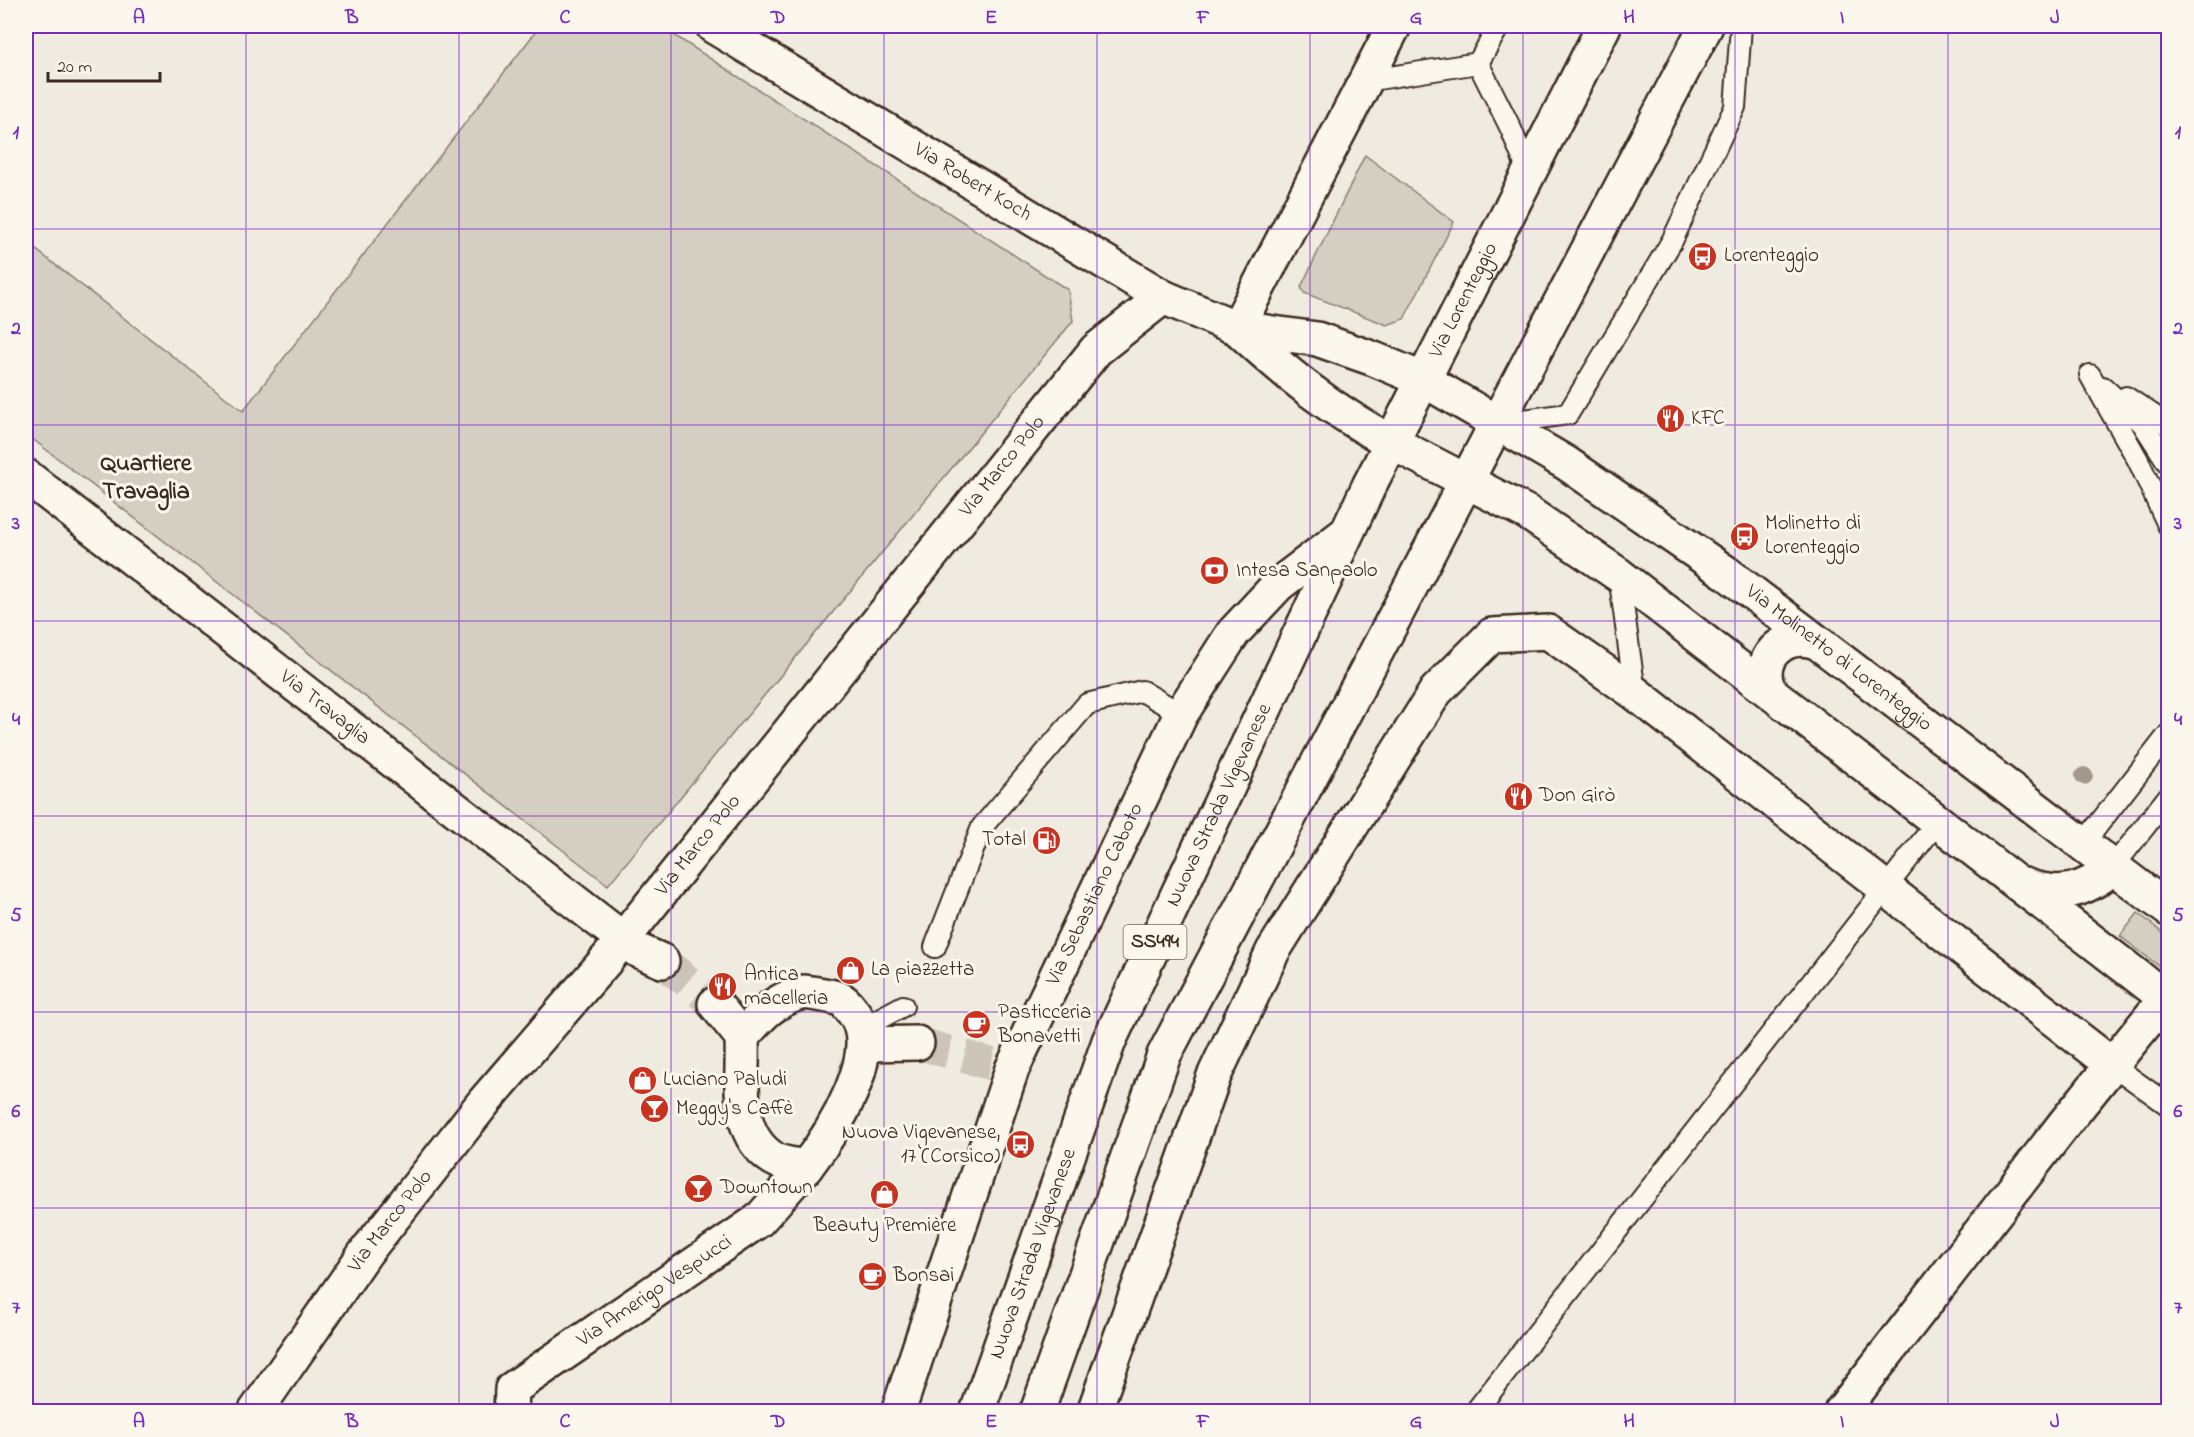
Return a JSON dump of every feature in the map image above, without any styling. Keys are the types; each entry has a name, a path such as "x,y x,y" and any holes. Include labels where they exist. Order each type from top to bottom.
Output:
{"street":[{"name":"Via Robert Koch","path":"712,26 1163,297 1237,328 1317,339 1424,380"},
{"path":"1237,328 1394,26"},
{"name":"Via Lorenteggio","path":"1391,442 1604,26"},
{"path":"1498,423 1647,133 1706,26"},
{"name":"Via Marco Polo","path":"255,1412 366,1252 484,1102 623,939 1096,351 1163,297"},
{"name":"Via Robert Koch","path":"1237,328 1290,378 1344,417 1391,442"},
{"name":"Via Molinetto di Lorenteggio","path":"1424,380 1566,464 1715,565 2169,909"},
{"name":"SS494","path":"1037,1412 1164,1055 1498,423"},
{"path":"1391,442 1528,513 1619,575 2167,999 2111,1064 1841,1412"},
{"name":"Nuova Strada Vigevanese","path":"977,1412 1109,1041 1346,532 1391,442"},
{"name":"Via Travaglia","path":"26,476 637,950 662,961"},
{"name":"Via Sebastiano Caboto","path":"898,1412 1001,1066 1181,714 1233,633 1278,585 1346,532"},
{"path":"1095,1412 1215,1076 1273,951 1436,691 1492,635 1548,632 1635,693 2111,1064"},
{"path":"1769,690 1765,666 1773,650 1791,640 1813,641"},
{"path":"2013,880 2039,890 2069,892 2092,884 2113,867"},
{"path":"715,1004 742,1037 743,1109 751,1138 775,1160 806,1167 829,1137 852,1086 863,1036 856,1015 843,1000 804,992 787,996 766,1009 742,1037"},
{"path":"863,1036 916,1043"},
{"name":"Via Amerigo Vespucci","path":"511,1412 512,1389 759,1221 806,1167"}],"lane":[{"path":"1478,63 1499,26"},
{"path":"1498,423 1568,414 1672,241 1735,107 1742,26"},
{"path":"1365,81 1478,63"},
{"path":"1478,63 1511,129 1529,174"},
{"path":"2090,375 2169,425"},
{"path":"2090,375 2143,424 2169,463"},
{"path":"2090,375 2138,460 2169,525"},
{"path":"1619,575 1635,693"},
{"path":"935,947 982,827 1088,704 1142,691 1181,714"},
{"path":"2083,844 2169,735"},
{"path":"2113,867 2169,797"},
{"path":"1475,1412 1938,820"},
{"path":"863,1036 903,1006"},
{"path":"2111,1064 2169,1105"}],"shaded area":[{"path":"540,26 660,26 1068,290 1073,321 608,885 26,434 26,242 243,411"},
{"path":"1365,155 1454,222 1404,319 1387,325 1304,293 1301,287"},
{"path":"2138,913 2168,937 2168,973 2120,936"}],"tunnel":[{"path":"662,961 715,1004"},
{"path":"917,1043 991,1064"}],"place":[{"name":"Lorenteggio","path":"1703,256"},
{"name":"KFC","path":"1670,419"},
{"name":"Molinetto di Lorenteggio","path":"1744,536"},
{"name":"Intesa Sanpaolo","path":"1215,571"},
{"name":"Don Girò","path":"1518,796"},
{"name":"Total","path":"1047,840"},
{"name":"La piazzetta","path":"850,970"},
{"name":"Antica macelleria","path":"723,987"},
{"name":"Pasticceria Bonavetti","path":"977,1025"},
{"name":"Luciano Paludi","path":"642,1080"},
{"name":"Meggy's Caffè","path":"655,1109"},
{"name":"Nuova Vigevanese, 17 (Corsico)","path":"1021,1145"},
{"name":"Downtown","path":"699,1188"},
{"name":"Beauty Première","path":"885,1195"},
{"name":"Bonsai","path":"872,1276"}],"district":[{"name":"Quartiere Travaglia","path":"146,478"}]}
